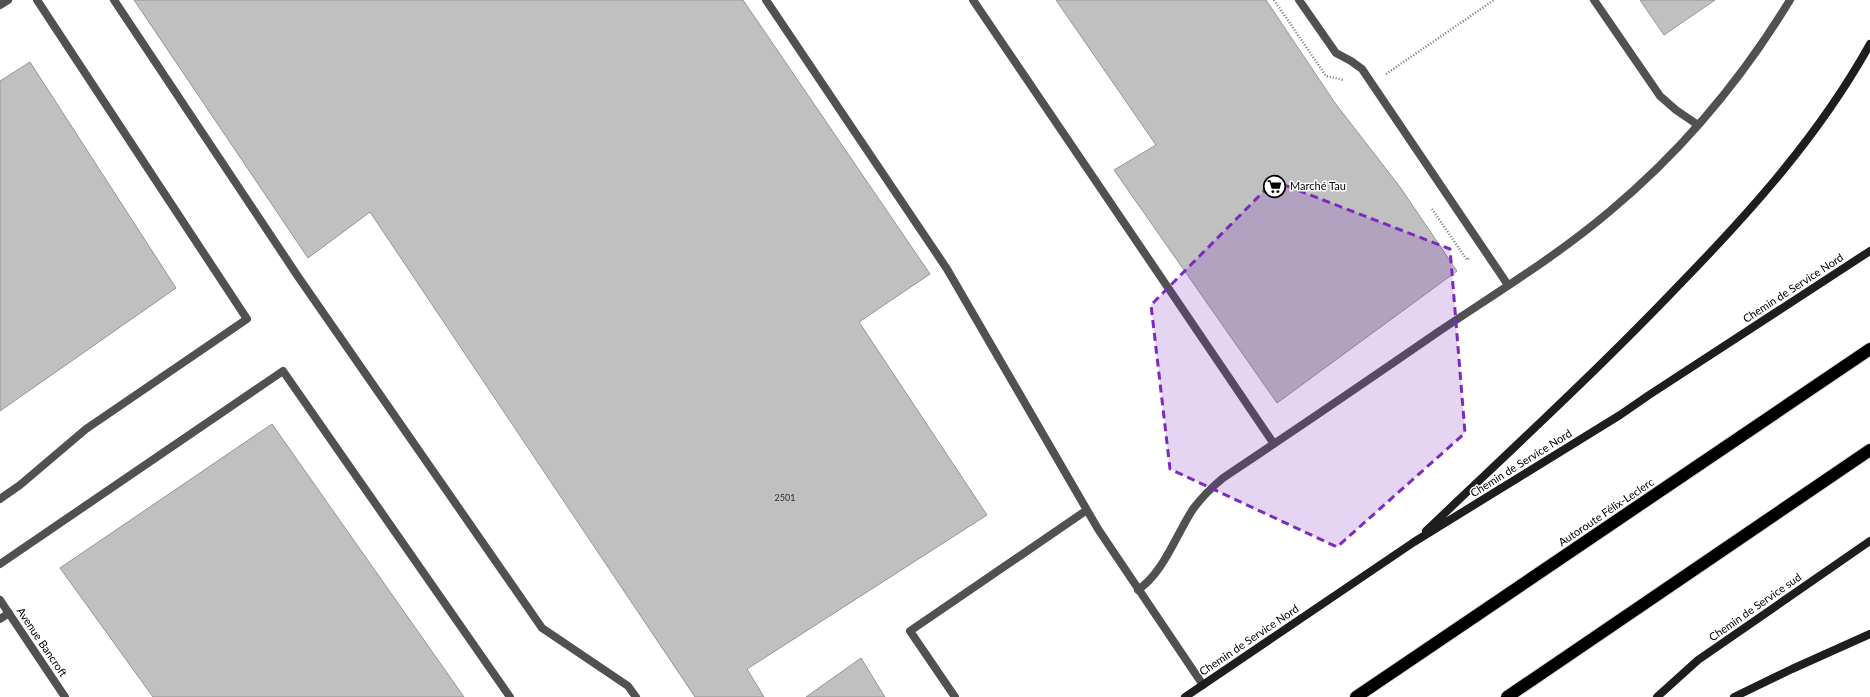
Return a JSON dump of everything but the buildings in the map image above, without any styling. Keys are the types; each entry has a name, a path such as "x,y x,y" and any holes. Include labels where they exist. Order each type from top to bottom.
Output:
{"highway":[{"name":"Autoroute Félix-Leclerc","path":"1356,697 1870,349"},
{"path":"1507,697 1870,450"}],"main road":[{"path":"1414,542 1654,311 1738,224 1774,183 1838,98 1870,44"},
{"name":"Chemin de Service Nord","path":"1185,697 1414,542 1620,415 1870,251"},
{"name":"Chemin de Service sud","path":"1657,697 1698,660 1870,541"},
{"path":"1734,697 1792,668 1870,634"}],"street":[{"path":"0,5 8,0"},
{"path":"0,499 20,485 86,429 247,319 37,0"},
{"path":"114,0 299,278 542,628 628,686 636,697"},
{"path":"766,0 947,269 1087,510 1138,590 1203,685"},
{"path":"973,0 1274,444"},
{"path":"1299,0 1336,53 1362,69 1508,285"},
{"path":"1594,0 1660,96 1676,110 1698,125"},
{"path":"1138,590 1150,580 1194,509 1209,490 1223,478 1555,253 1610,211 1639,185 1698,125 1732,86 1759,49 1790,0"},
{"path":"0,564 283,371 510,697"},
{"path":"955,697 910,631 1087,510"},
{"name":"Avenue Bancroft","path":"0,600 65,697"},
{"path":"0,619 9,613"}],"path":[{"path":"1276,0 1326,76 1345,80 1348,85"},
{"path":"1385,74 1494,0"},
{"path":"1428,203 1467,260"}],"highlighted area":[{"path":"1274,181 1450,249 1465,433 1337,547 1170,469 1151,305"}],"place":[{"name":"Marché Tau","path":"1275,186"}]}
